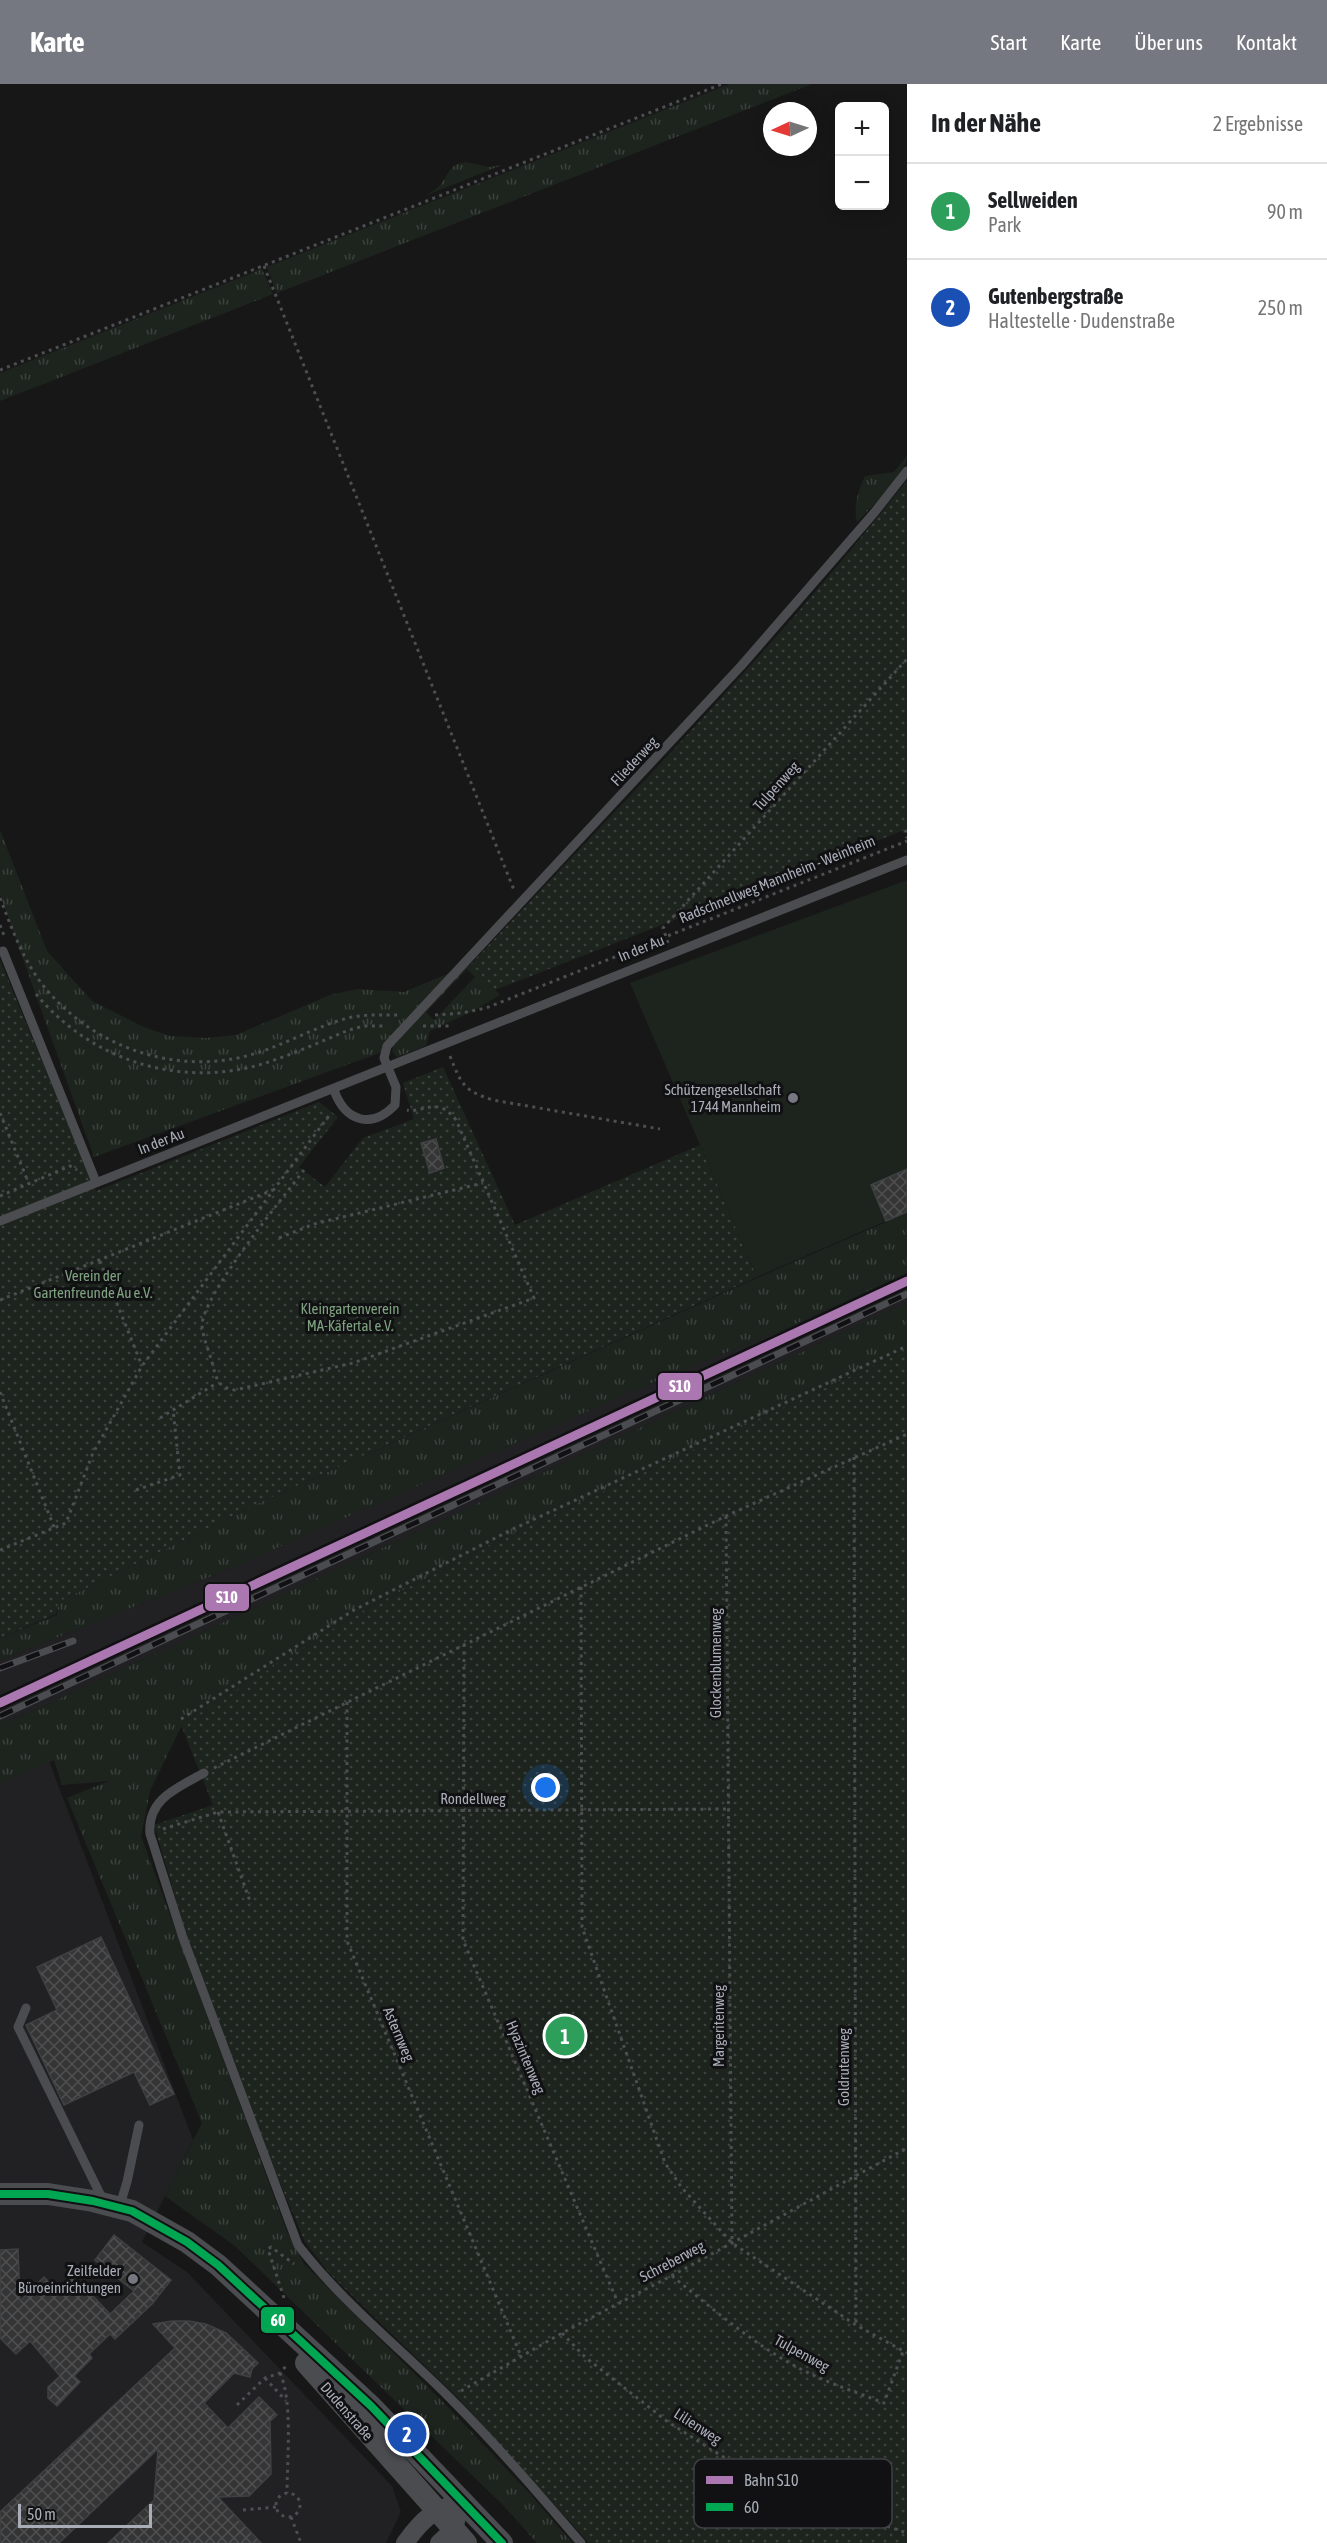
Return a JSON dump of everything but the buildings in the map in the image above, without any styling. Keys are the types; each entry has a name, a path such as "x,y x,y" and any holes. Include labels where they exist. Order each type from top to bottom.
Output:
{"street":[{"name":"Dudenstraße","path":"0,2194 48,2194 132,2211 187,2242 218,2265 371,2406 502,2543"},
{"name":"Dudenstraße","path":"256,2301 297,2353 435,2510 453,2538"},
{"path":"405,2543 435,2510 462,2501"},
{"path":"453,2538 462,2501"}],"lane":[{"name":"Fliederweg","path":"387,1067 384,1058 387,1046 521,906 741,666 874,513 907,471"},
{"name":"In der Au","path":"0,1221 907,860"},
{"path":"3,951 96,1182"},
{"path":"334,1090 339,1103 349,1114 367,1120 385,1116 395,1105 396,1087 387,1067"},
{"path":"204,1773 155,1804 149,1823 150,1834 183,1938 298,2245 323,2277 450,2398 534,2487 581,2543"},
{"path":"26,2008 18,2027 112,2206"},
{"path":"112,2206 127,2182 139,2125"}],"path":[{"path":"0,370 722,84"},
{"path":"264,266 521,906"},
{"name":"Tulpenweg","path":"663,928 907,659"},
{"path":"907,830 905,832 907,839"},
{"name":"Radschnellweg Mannheim - Weinheim","path":"0,898 27,962 56,1000 83,1024 104,1037 152,1056 177,1061 229,1060 270,1049 348,1018 371,1015 448,1015 486,1008 907,839"},
{"path":"0,925 6,941"},
{"path":"30,986 70,1029 90,1042 123,1059 185,1073 205,1074 259,1065 364,1026 408,1026"},
{"path":"445,1044 459,1078 473,1094 494,1100 660,1129"},
{"path":"0,1550 66,1523 93,1453 142,1366 339,1103"},
{"path":"304,1170 213,1293 202,1327 217,1383 226,1389 235,1390 353,1363 534,1298 456,1120 448,1110 438,1106 411,1111 395,1105"},
{"path":"0,1113 29,1184"},
{"path":"0,1196 70,1166 96,1182"},
{"path":"279,1238 314,1224 483,1183"},
{"path":"0,1300 274,1189"},
{"path":"100,1261 142,1366"},
{"path":"181,1719 354,1610 511,1530 907,1346"},
{"path":"160,1418 217,1383"},
{"path":"0,1392 54,1528"},
{"path":"136,1490 180,1475 173,1409"},
{"path":"204,1773 726,1516 907,1434"},
{"name":"Goldrutenweg","path":"854,1457 856,2325"},
{"name":"Glockenblumenweg","path":"726,1516 729,1809"},
{"path":"581,1587 582,1928 665,2163 682,2188 732,2243 856,2325 905,2352"},
{"name":"Hyazintenweg","path":"464,1644 463,1940 618,2303"},
{"name":"Asternweg","path":"347,1702 347,1941 521,2356"},
{"name":"Rondellweg","path":"150,1834 218,1812 729,1809"},
{"name":"Margeritenweg","path":"729,1809 732,2243"},
{"path":"218,1812 251,1904"},
{"name":"Schreberweg","path":"450,2398 561,2333 907,2148"},
{"path":"285,2302 268,2248 271,2247 315,2279 323,2277"},
{"name":"Tulpenweg","path":"671,2276 775,2354 814,2376 884,2403 905,2352"},
{"name":"Lilienweg","path":"561,2333 585,2357 668,2422 727,2459"},
{"path":"237,2405 265,2378 280,2373 297,2353"},
{"path":"280,2373 286,2385 287,2402 287,2493"},
{"path":"265,2378 287,2402"},
{"path":"287,2493 296,2496 301,2503 299,2512 291,2517 281,2516 276,2507 280,2497 287,2493"},
{"path":"243,2510 276,2507"},
{"path":"291,2517 301,2543"},
{"name":"Lilienweg","path":"892,2528 907,2533"}],"shaded area":[{"path":"907,1273 907,1303 31,1712 0,1723 0,1660 227,1570 663,1378 784,1329"},
{"path":"49,1761 193,2140 142,2242 187,2272 392,2486 401,2512 386,2543 0,2543 0,1784"}],"green space":[{"path":"730,84 812,84 277,293 267,267"},
{"path":"466,162 489,167 502,165 427,195 439,186 452,167"},
{"path":"262,269 273,294 0,401 0,373"},
{"path":"907,456 895,482 857,522 857,499 865,476 894,472"},
{"path":"907,480 907,829 495,990 471,964 750,667 804,606"},
{"path":"0,830 47,951 92,1001 146,1028 170,1036 206,1038 236,1035 330,995 357,989 404,992 471,964 500,995 473,1011 430,1031 426,1046 397,1057 392,1052 393,1048 94,1157 0,895","holes":["467,969 475,977 434,1020 426,1012"]},
{"name":"Schützengesellschaft 1744 Mannheim","path":"907,880 907,1212 757,1277 630,983"},
{"path":"0,960 96,1191 319,1102 338,1117 299,1167 325,1187 363,1138 414,1119 403,1083 443,1067 515,1225 700,1145 757,1277 261,1502 58,1602 56,1614 0,1638"},
{"path":"907,1213 907,1273 784,1329 663,1378 227,1570 0,1660 0,1638 57,1615 58,1602 261,1502 757,1278"},
{"path":"907,1303 907,1350 512,1534 357,1614 182,1725 150,1791 141,1836 287,2232 304,2264 447,2406 531,2495 572,2543 537,2543 504,2506 235,2246 165,2196 202,2123 67,1798 109,1781 62,1785 54,1760 0,1784 0,1723 31,1712"},
{"path":"907,1350 907,2543 589,2543 460,2400 330,2274 305,2242 261,2138 186,1934 154,1825 213,1805 181,1725 357,1614 512,1534"}],"railway":[{"path":"0,1716 907,1294"},
{"path":"0,1668 73,1641"}],"rail line":[{"name":"S10","path":"0,1703 907,1281"}],"transit line":[{"name":"60","path":"0,2194 48,2194 93,2201 132,2211 187,2242 218,2265 371,2406 502,2543"}],"place":[{"name":"Schützengesellschaft 1744 Mannheim","path":"793,1098"},
{"name":"Sellweiden","path":"565,2036"},
{"name":"Zeilfelder Büroeinrichtungen","path":"133,2279"},
{"name":"Gutenbergstraße","path":"407,2434"}],"park label":[{"name":"Verein der Gartenfreunde Au e.V.","path":"93,1284"},
{"name":"Kleingartenverein MA-Käfertal e.V.","path":"350,1316"}]}
